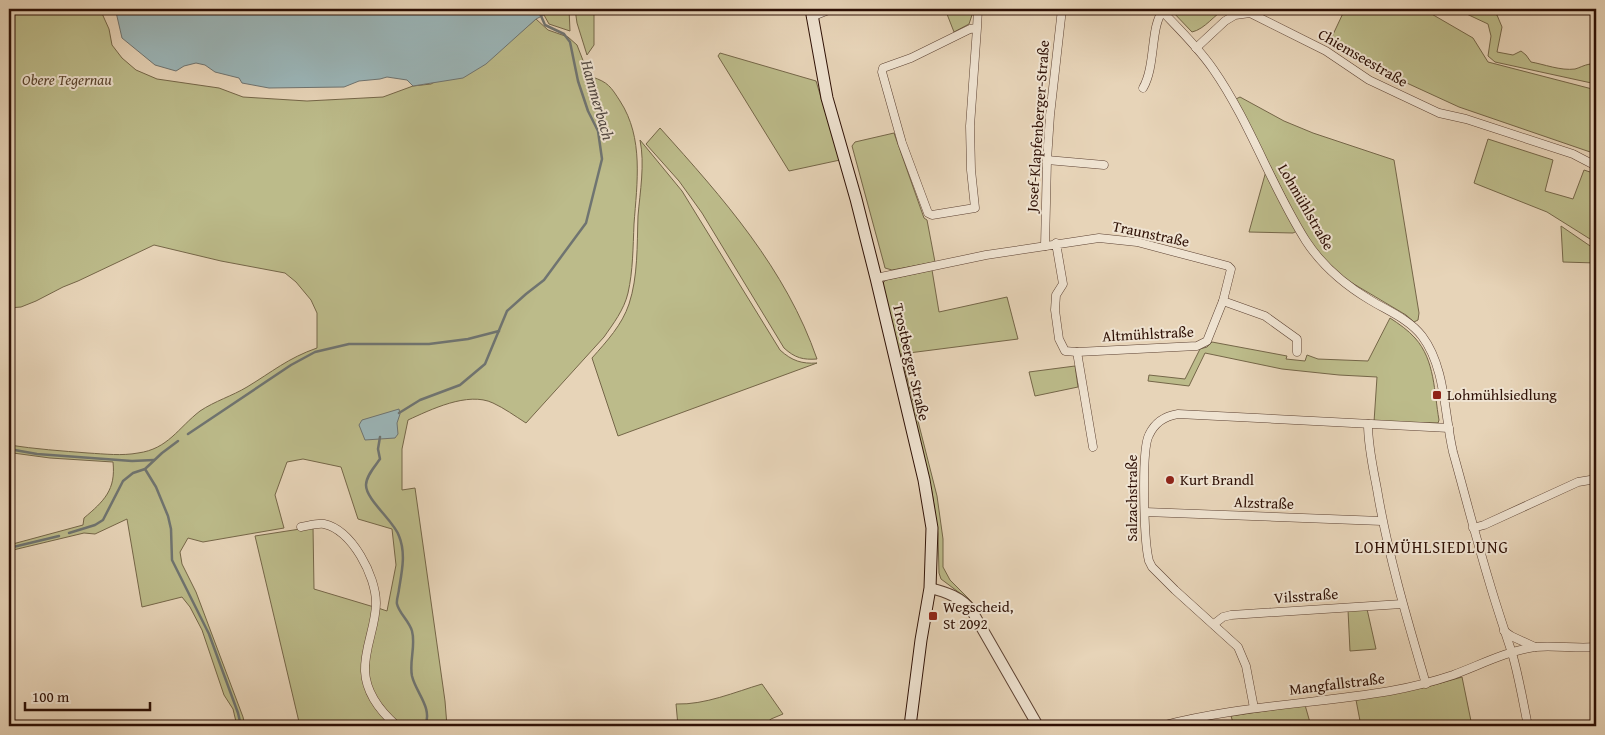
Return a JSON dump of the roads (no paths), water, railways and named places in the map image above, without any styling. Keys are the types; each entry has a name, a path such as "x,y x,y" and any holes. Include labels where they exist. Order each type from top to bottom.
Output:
{"main road":[{"name":"Trostberger Straße","path":"811,13 827,98 876,278 928,503 932,540 930,588 910,726"}],"street":[{"path":"811,13 831,9"},
{"path":"977,28 970,29 911,58 883,68 882,72 902,143 928,212 932,215 976,208 971,170 970,126 977,28 978,9"},
{"name":"Josef-Klapfenberger-Straße","path":"1045,246 1050,115 1062,9"},
{"path":"1143,88 1150,75 1158,20 1162,10"},
{"name":"Lohmühlstraße","path":"1162,10 1196,48 1224,87 1286,206 1316,255 1342,281 1369,300 1408,322 1422,337 1436,365 1449,428"},
{"name":"Chiemseestraße","path":"1196,48 1225,21 1229,13 1254,15 1326,51 1369,80 1439,113 1466,119 1573,154 1596,166"},
{"path":"1047,160 1104,165"},
{"name":"Traunstraße","path":"876,278 986,255 1056,243 1100,238 1122,239 1228,266 1232,271 1223,301"},
{"path":"1056,243 1062,279 1062,284 1054,301 1059,339 1065,351 1077,352 1092,447"},
{"path":"1223,301 1272,320 1297,339 1298,352"},
{"name":"Altmühlstraße","path":"1077,352 1197,346 1207,341 1210,336 1223,301"},
{"name":"Salzachstraße","path":"1254,708 1241,650 1175,590 1150,564 1146,550 1146,443 1154,426 1164,418 1184,414 1449,428"},
{"path":"1368,424 1370,451 1382,521 1402,604 1426,684"},
{"path":"1449,428 1473,528 1512,652 1528,726"},
{"path":"1473,528 1484,525 1578,482 1596,479"},
{"name":"Alzstraße","path":"1145,512 1382,521"},
{"path":"301,527 324,524 338,531 355,547 370,572 376,602 365,672 373,698 396,726"},
{"path":"930,588 954,596 965,603 972,611 1038,726"},
{"name":"Vilsstraße","path":"1214,624 1220,618 1231,615 1402,604"},
{"path":"1504,631 1536,647"},
{"path":"1512,652 1536,647 1596,647"},
{"name":"Mangfallstraße","path":"1161,726 1254,708 1355,696 1426,684 1512,652"}],"water":[{"path":"112,9 545,9 544,15 536,19 486,64 463,78 413,86 407,80 387,77 359,81 344,87 269,88 242,83 239,78 215,72 205,65 196,63 184,66 176,71 155,65 122,38 116,12"},
{"path":"399,409 398,434 395,438 365,440 359,425 362,420"}],"waterway":[{"name":"Hammerbach","path":"399,413 420,400 460,385 485,364 507,311 544,280 586,223 602,159 598,131 588,111 578,81 570,42 564,34 545,25 538,9"},
{"path":"188,434 291,365 315,352 349,344 429,344 468,339 499,331"},
{"name":"Hammerbach","path":"380,437 378,449 380,459 369,475 366,485 370,497 392,524 401,542 403,562 397,604 412,631 412,676 427,713 425,726"},
{"path":"69,533 95,525 103,520 123,481 133,473 145,469 178,441"},
{"path":"9,449 37,454 132,461 154,460"},
{"path":"145,469 156,487 168,516 171,529 172,560 209,634 241,726"},
{"path":"9,548 59,536"}],"place":[{"name":"Lohmühlsiedlung","path":"1437,395"},
{"name":"Kurt Brandl","path":"1170,480"},
{"name":"Wegscheid, St 2092","path":"933,616"}],"district":[{"name":"LOHMÜHLSIEDLUNG","path":"1432,547"}],"park label":[{"name":"Obere Tegernau","path":"67,80"}]}
